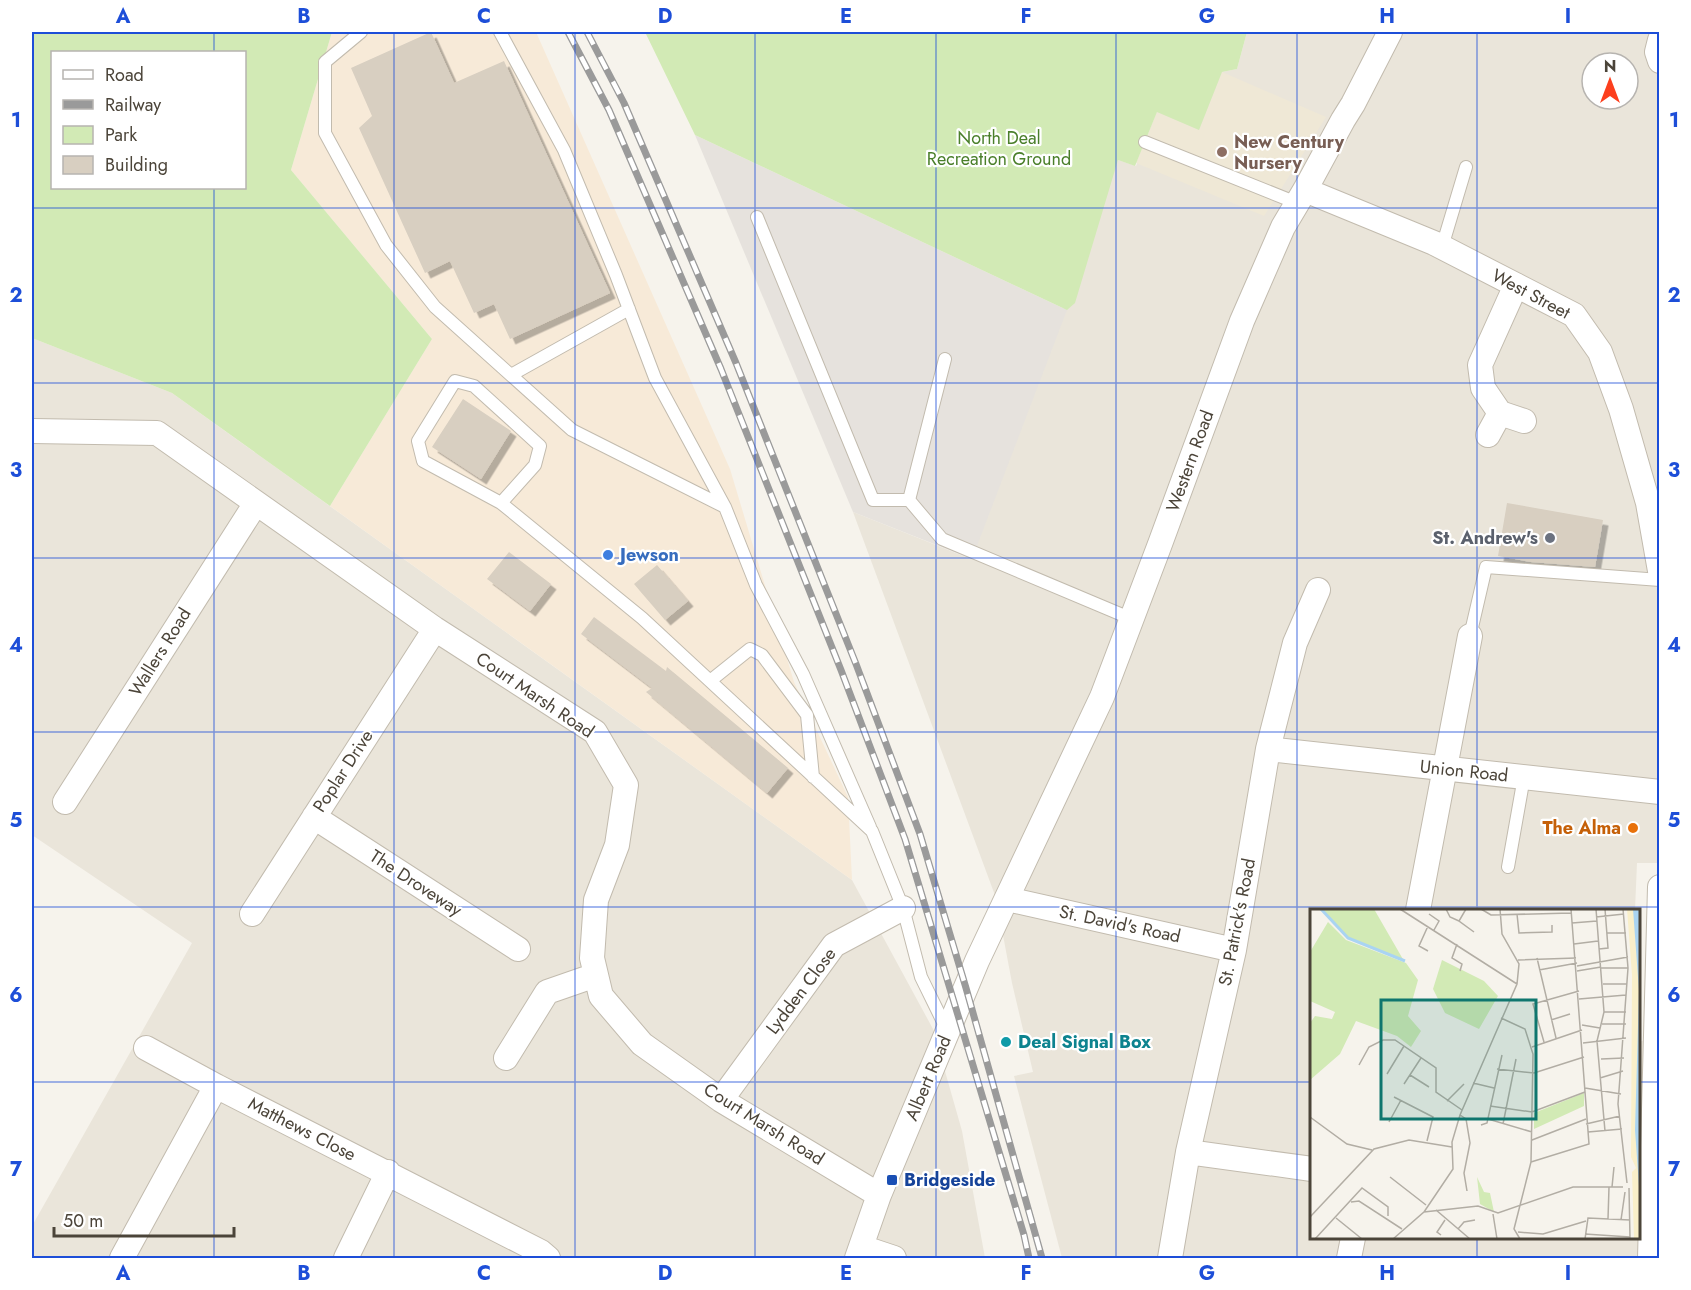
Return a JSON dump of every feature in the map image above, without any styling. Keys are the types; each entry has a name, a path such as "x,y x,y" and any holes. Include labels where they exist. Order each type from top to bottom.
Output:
{"street":[{"name":"Western Road","path":"1007,899 1102,697 1242,321 1283,227 1353,104 1390,32"},
{"path":"1659,40 1657,52 1659,61"},
{"name":"West Street","path":"1301,197 1442,247 1574,315 1600,352 1654,501 1659,571"},
{"path":"1516,285 1480,365 1483,388 1500,413 1524,421"},
{"path":"1488,435 1500,413"},
{"name":"Court Marsh Road","path":"32,431 157,433 435,628 595,732 626,785 617,845 596,900 592,958 602,996 642,1044 721,1100 879,1195"},
{"name":"Wallers Road","path":"65,802 256,502"},
{"name":"St. Patrick's Road","path":"1170,1258 1188,1152 1234,950 1268,749 1295,643 1318,590"},
{"name":"Poplar Drive","path":"252,914 435,628"},
{"path":"1418,909 1470,636"},
{"name":"Union Road","path":"1268,749 1659,792"},
{"name":"The Droveway","path":"314,817 518,949"},
{"path":"1650,1258 1649,1210 1659,887"},
{"name":"St. David's Road","path":"1007,899 1234,950"},
{"name":"Albert Road","path":"859,1253 879,1195 977,961 1007,899"},
{"name":"Lydden Close","path":"721,1100 834,945 903,908"},
{"path":"506,1058 547,992 596,975"},
{"name":"Matthews Close","path":"147,1048 216,1086 541,1252 548,1258"},
{"path":"122,1258 216,1086"},
{"path":"1188,1152 1310,1169"},
{"path":"346,1258 387,1172"},
{"path":"1349,1258 1353,1239"},
{"path":"859,1253 894,1258"}],"lane":[{"path":"361,32 325,62 325,134 386,245 435,307 572,430 725,507"},
{"path":"500,32 564,150 655,378 725,507 756,585 803,674 872,831 903,908 921,977 948,1031"},
{"path":"1145,142 1301,197"},
{"path":"1442,247 1466,167"},
{"path":"757,217 873,500 909,500 942,538 1132,618"},
{"path":"511,375 629,309"},
{"path":"909,500 945,359"},
{"path":"501,503 535,465 540,446 474,386 455,381 418,441 423,461 501,503 642,618 872,831"},
{"path":"1470,636 1486,567 1659,580"},
{"path":"710,681 750,649 762,655 807,715 813,777"},
{"path":"1508,867 1524,777"}],"shaded area":[{"path":"332,32 536,32 730,469 794,682 848,797 852,880 330,506 432,339 291,170"},
{"path":"1247,32 1659,32 1659,863 1637,863 1635,909 1310,909 1310,1239 1640,1239 1638,1258 1062,1258 1014,1076 1033,1072 1012,983 996,898 853,512 971,559 1118,160 1136,166 1157,112 1222,72 1237,69"},
{"name":"New Century Nursery","path":"1222,72 1326,117 1264,216 1136,163 1157,112 1199,130"},
{"path":"695,135 1067,310 972,559 853,512"},
{"path":"32,338 172,393 852,880 933,1029 962,1131 985,1258 32,1258 32,1226 192,943 32,835"},
{"path":"1659,1035 1640,1237 1640,1042"}],"green space":[{"path":"32,32 332,32 291,170 432,339 330,506 172,393 32,338"},
{"name":"North Deal Recreation Ground","path":"645,32 1247,32 1237,69 1222,72 1199,130 1157,112 1135,166 1118,160 1075,303 1067,310 695,135"}],"building":[{"path":"431,32 454,83 504,61 610,293 510,339 494,304 474,313 450,261 425,273 359,128 372,116 351,68"},
{"path":"463,399 511,431 481,479 432,447"},
{"name":"St. Andrew's","path":"1507,503 1603,520 1595,567 1531,562 1498,556"},
{"path":"509,552 551,584 530,611 487,579"},
{"path":"657,565 688,601 665,620 634,584"},
{"path":"594,617 666,671 667,667 788,768 767,793 646,692 652,688 581,634"}],"railway":[{"path":"568,32 609,110 721,369 841,670 905,839 1029,1258"},
{"path":"587,32 624,103 736,363 856,664 920,834 1042,1258"}],"place":[{"name":"New Century Nursery","path":"1222,152"},
{"name":"St. Andrew's","path":"1550,538"},
{"name":"Jewson","path":"608,555"},
{"name":"The Alma","path":"1633,828"},
{"name":"Deal Signal Box","path":"1006,1042"},
{"name":"Bridgeside","path":"892,1180"}]}
